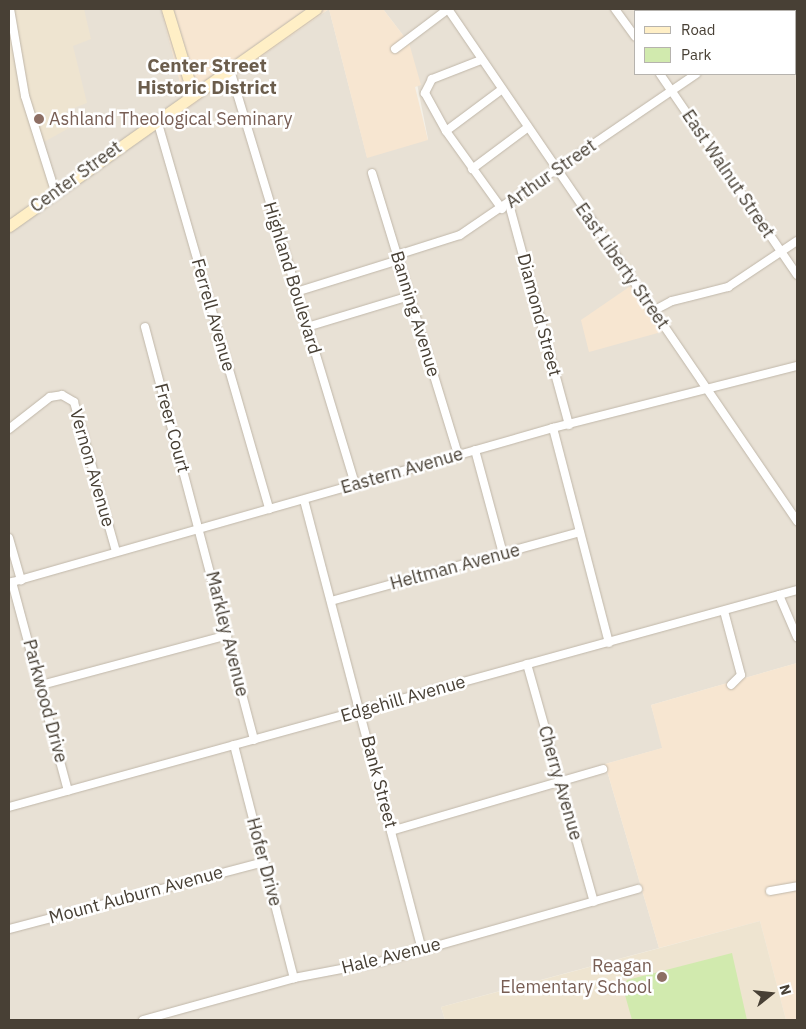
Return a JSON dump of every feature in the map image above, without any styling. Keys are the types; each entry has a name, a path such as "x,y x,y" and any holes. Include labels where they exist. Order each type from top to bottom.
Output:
{"main road":[{"path":"167,9 194,94"},
{"name":"Center Street","path":"9,226 55,191 316,9"}],"street":[{"path":"395,49 448,9"},
{"name":"East Liberty Street","path":"448,9 556,171 797,521"},
{"path":"615,9 634,36"},
{"path":"13,10 25,96 55,191"},
{"name":"Diamond Street","path":"481,60 438,76 426,87 429,103 472,169 505,207 569,425"},
{"name":"Highland Boulevard","path":"230,70 355,485"},
{"name":"East Walnut Street","path":"661,75 797,275"},
{"name":"Arthur Street","path":"296,292 450,240 505,207 695,75"},
{"path":"446,131 501,90"},
{"name":"Ferrell Avenue","path":"156,120 269,509"},
{"path":"472,169 527,128"},
{"name":"Banning Avenue","path":"372,173 458,454"},
{"path":"654,311 672,301 728,287 797,241"},
{"path":"307,327 410,296"},
{"name":"Freer Court","path":"145,327 200,528"},
{"name":"Eastern Avenue","path":"14,582 116,551 304,500 458,454 553,428 707,391 797,366"},
{"name":"Vernon Avenue","path":"9,429 50,397 62,395 74,402 116,551"},
{"path":"553,428 610,643"},
{"path":"475,450 503,554"},
{"name":"Bank Street","path":"304,500 422,949"},
{"name":"Markley Avenue","path":"200,528 254,740"},
{"name":"Heltman Avenue","path":"331,601 580,532"},
{"name":"Parkwood Drive","path":"9,538 14,582 68,792"},
{"name":"Edgehill Avenue","path":"9,807 360,712 797,590"},
{"path":"779,595 797,637"},
{"path":"724,611 741,675 730,685"},
{"path":"41,685 227,635"},
{"name":"Cherry Avenue","path":"527,664 594,902"},
{"name":"Hofer Drive","path":"234,746 294,978"},
{"path":"391,831 603,769"},
{"name":"Mount Auburn Avenue","path":"9,929 264,862"},
{"path":"770,891 797,886"},
{"name":"Hale Avenue","path":"143,1020 294,978 422,949 638,889"}],"shaded area":[{"path":"9,9 161,9 187,108 329,9 367,157 428,139 409,43 383,9 797,9 797,663 651,705 663,748 605,764 659,948 441,1007 445,1020 9,1020"},
{"name":"Ashland Theological Seminary","path":"9,9 84,9 91,39 73,46 87,103 66,111 71,127 42,143 55,191 9,226"},
{"path":"161,9 329,9 187,109"},
{"path":"329,9 383,9 409,43 421,85 415,87 428,140 367,158"},
{"path":"632,285 665,331 589,352 581,320"},
{"path":"797,663 797,1020 786,1020 760,921 659,948 605,764 662,748 651,705"},
{"name":"Reagan Elementary School","path":"760,921 786,1020 445,1020 441,1007"}],"green space":[{"path":"732,953 747,1020 632,1020 623,988 627,980"}],"place":[{"name":"Ashland Theological Seminary","path":"39,119"},
{"name":"Reagan Elementary School","path":"662,977"}],"district":[{"name":"Center Street Historic District","path":"207,77"}]}
